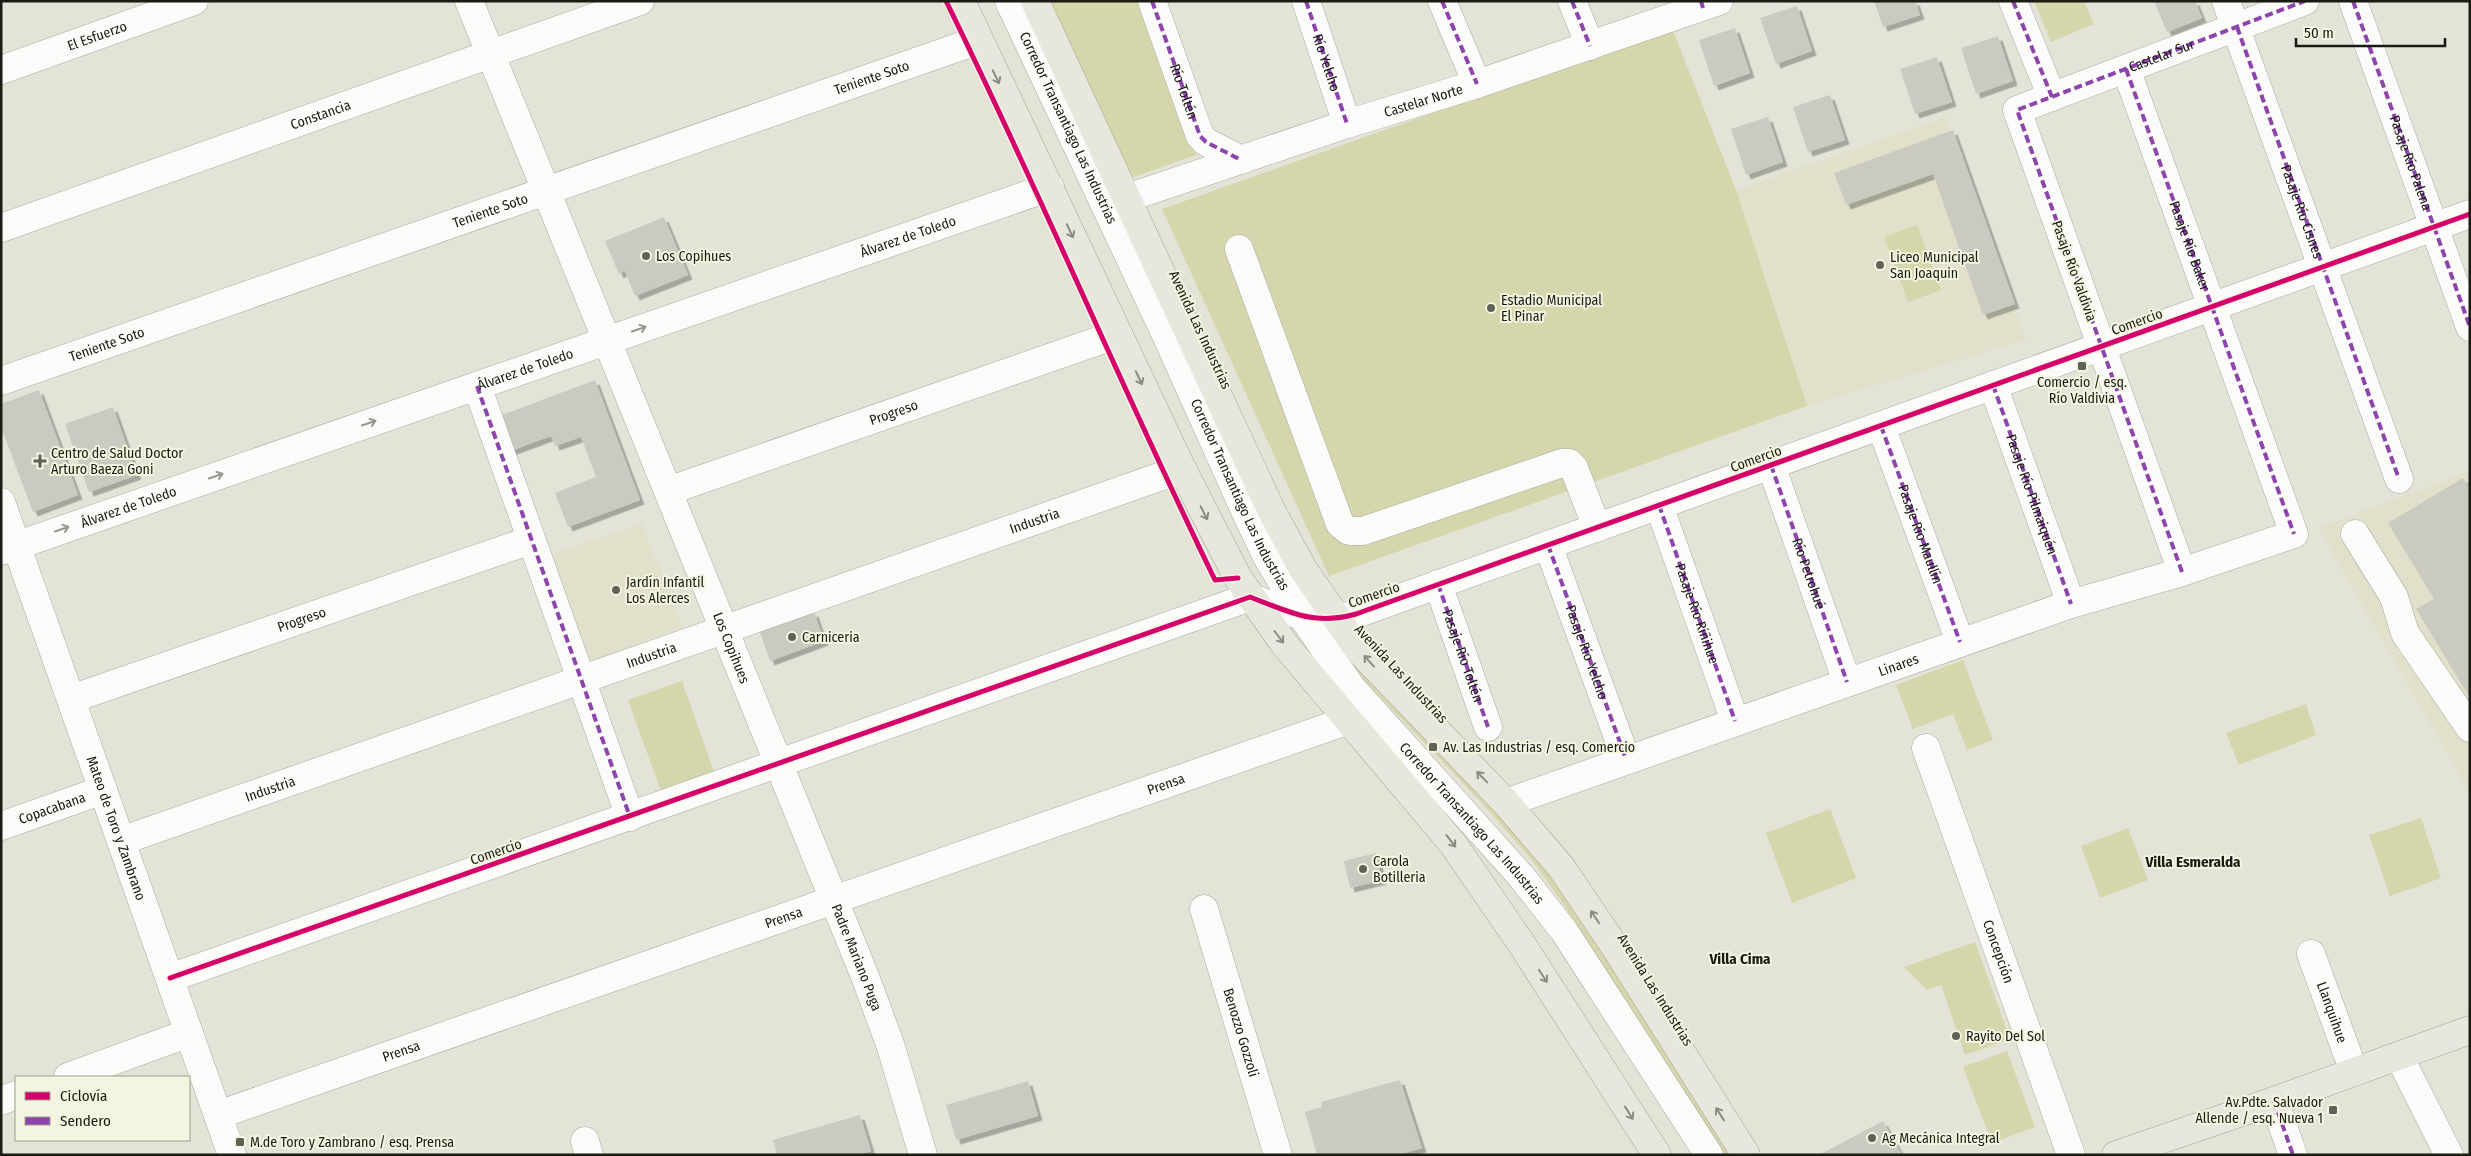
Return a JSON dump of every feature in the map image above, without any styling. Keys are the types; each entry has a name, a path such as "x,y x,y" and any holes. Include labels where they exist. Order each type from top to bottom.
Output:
{"main road":[{"path":"961,1 1182,469 1232,567 1250,597 1285,645 1429,814 1470,868 1578,1029 1657,1155"},
{"name":"Avenida Las Industrias","path":"1035,1 1271,510 1303,569 1337,619 1372,664 1506,803 1561,867 1617,950 1746,1155"},
{"path":"2116,1155 2274,1101 2470,1030"}],"street":[{"name":"El Esfuerzo","path":"1,70 194,1"},
{"name":"Los Copihues","path":"469,1 779,765"},
{"name":"Constancia","path":"1,228 640,1"},
{"name":"Corredor Transantiago Las Industrias","path":"999,1 1106,233 1161,343 1230,499 1296,614 1351,687 1515,869 1564,931 1709,1155"},
{"name":"Corredor Transantiago Las Industrias","path":"1009,1 1167,336 1246,513 1318,656 1360,711 1510,878 1542,917 1584,978 1697,1155"},
{"name":"Río Toltén","path":"1152,1 1200,136 1206,142 1241,160"},
{"name":"Río Yelcho","path":"1306,1 1347,124"},
{"path":"1442,1 1477,84"},
{"path":"1572,1 1590,46"},
{"path":"2013,1 2052,97"},
{"name":"Pasaje Río Cisnes","path":"2226,1 2399,479"},
{"name":"Castelar Sur","path":"2017,110 2305,1"},
{"name":"Pasaje Río Palena","path":"2353,1 2470,326"},
{"name":"Castelar Norte","path":"1127,198 1347,124 1477,84 1590,46 1708,3"},
{"name":"Teniente Soto","path":"1,381 979,40"},
{"name":"Pasaje Río Baker","path":"2126,69 2294,534"},
{"name":"Pasaje Río Valdivia","path":"2017,110 2182,572"},
{"name":"Álvarez de Toledo","path":"9,548 1050,187"},
{"name":"Comercio","path":"170,978 779,765 1250,597 1296,614 1337,619 1597,528 2470,214"},
{"path":"1238,249 1340,524 1349,531 1362,531 1562,462 1569,463 1574,468 1597,528"},
{"name":"Progreso","path":"668,491 1118,334"},
{"name":"Pasaje Río Pilmaiquén","path":"1993,385 2071,604"},
{"path":"477,386 630,817"},
{"name":"Pasaje Río Maullín","path":"1880,426 1960,642"},
{"name":"Río Petrohué","path":"1771,465 1847,682"},
{"name":"Industria","path":"121,841 1182,469"},
{"name":"Mateo de Toro y Zambrano","path":"1,502 9,548 71,700 232,1155"},
{"name":"Pasaje Río Riñihue","path":"1659,505 1735,721"},
{"name":"Linares","path":"1506,803 1626,759 2071,604 2182,572 2294,534"},
{"path":"2355,534 2394,597 2405,633 2470,728"},
{"name":"Progreso","path":"71,700 531,540"},
{"name":"Pasaje Río Yelcho","path":"1548,545 1626,759"},
{"name":"Pasaje Río Toltén","path":"1438,584 1488,727"},
{"name":"Prensa","path":"218,1115 1349,720"},
{"name":"Concepción","path":"1926,748 2071,1155"},
{"name":"Padre Mariano Puga","path":"779,765 880,1016 923,1155"},
{"name":"Copacabana","path":"1,826 103,790"},
{"name":"Benozzo Gozzoli","path":"1204,909 1278,1155"},
{"name":"Llanquihue","path":"2311,954 2354,1072"},
{"path":"71,1076 189,1034"},
{"path":"2399,1056 2449,1155"},
{"path":"1,1101 15,1096"},
{"path":"2274,1101 2294,1155"}],"shaded area":[{"name":"Liceo Municipal San Joaquin","path":"1946,117 2026,340 1807,406 1736,190"},
{"path":"2470,471 2470,793 2318,528"},
{"name":"Jardín Infantil Los Alerces","path":"642,524 683,627 588,663 552,554"}],"green space":[{"path":"1042,1 1142,1 1196,155 1131,178"},
{"path":"2034,1 2084,1 2094,24 2051,42"},
{"name":"Estadio Municipal El Pinar","path":"1672,28 1736,190 1807,406 1329,576 1162,209"},
{"path":"1917,225 1941,290 1908,302 1884,237"},
{"path":"1347,649 1534,846 1733,1155 1719,1155 1564,905 1532,860 1482,803 1343,658"},
{"path":"1963,660 1993,740 1967,750 1953,714 1913,729 1896,685"},
{"path":"682,681 714,772 661,791 628,700"},
{"path":"2306,704 2316,735 2239,765 2226,733"},
{"path":"1830,809 1856,878 1792,903 1766,833"},
{"path":"2421,818 2441,878 2390,896 2369,835"},
{"path":"2128,828 2148,880 2100,898 2081,846"},
{"path":"1975,942 2010,1039 1965,1055 1941,985 1927,990 1904,967"},
{"path":"2007,1051 2035,1127 1992,1143 1963,1067"}],"building":[{"path":"1874,1 1915,1 1920,15 1883,27"},
{"path":"2154,1 2195,1 2202,18 2167,32"},
{"path":"1797,6 1812,51 1776,64 1760,18"},
{"path":"1735,28 1750,73 1714,86 1699,40"},
{"path":"1998,36 2013,81 1976,94 1961,48"},
{"path":"1937,57 1952,102 1915,114 1900,69"},
{"path":"1830,95 1845,140 1808,152 1793,107"},
{"path":"1768,117 1783,162 1746,175 1731,129"},
{"path":"1953,130 2015,304 1983,315 1933,174 1846,205 1834,173"},
{"name":"Los Copihues","path":"664,217 688,275 635,296 625,271 619,274 605,241"},
{"path":"595,380 640,500 568,527 555,493 596,477 581,437 555,446 551,436 510,451 497,417"},
{"name":"Centro de Salud Doctor Arturo Baeza Goni","path":"39,390 78,495 33,512 1,427 1,404"},
{"path":"113,407 137,475 89,492 65,424"},
{"path":"2463,478 2470,489 2470,698 2416,609 2434,599 2388,523"},
{"name":"Carniceria","path":"814,612 824,641 770,661 760,632"},
{"path":"1376,853 1382,880 1350,888 1344,861"},
{"path":"1400,1080 1422,1148 1397,1155 1317,1155 1305,1112 1322,1107 1321,1102"},
{"path":"1028,1081 1038,1116 956,1140 946,1105"},
{"path":"860,1115 871,1151 858,1155 777,1155 773,1140"},
{"name":"Ag Mecánica Integral","path":"1883,1121 1902,1155 1819,1155"}],"marked path":[{"path":"1152,1 1200,136 1206,142 1241,160"},
{"path":"1306,1 1347,124"},
{"path":"1442,1 1477,84"},
{"path":"1572,1 1590,46"},
{"path":"1701,1 1703,8"},
{"path":"2013,1 2052,97"},
{"path":"2182,572 2017,110 2305,1"},
{"path":"2353,1 2470,327"},
{"path":"2237,27 2399,479"},
{"path":"2126,69 2294,534"},
{"path":"1993,385 2071,604"},
{"path":"477,386 630,817"},
{"path":"1881,426 1960,642"},
{"path":"1771,465 1847,682"},
{"path":"1659,505 1735,721"},
{"path":"1548,545 1626,759"},
{"path":"1438,584 1488,727"},
{"path":"2274,1101 2293,1155"}],"cycle path":[{"path":"946,1 1015,145 1147,436 1215,580 1238,578"},
{"path":"170,978 1250,597 1302,616 1314,618 1327,619 1356,614 2470,214"}],"place":[{"name":"Los Copihues","path":"646,256"},
{"name":"Liceo Municipal San Joaquin","path":"1880,265"},
{"name":"Estadio Municipal El Pinar","path":"1491,308"},
{"name":"Comercio / esq. Río Valdivia","path":"2082,366"},
{"name":"Centro de Salud Doctor Arturo Baeza Goni","path":"40,461"},
{"name":"Jardín Infantil Los Alerces","path":"616,590"},
{"name":"Carniceria","path":"792,637"},
{"name":"Av. Las Industrias / esq. Comercio","path":"1433,747"},
{"name":"Carola Botilleria","path":"1363,869"},
{"name":"Rayito Del Sol","path":"1956,1036"},
{"name":"Av.Pdte. Salvador Allende / esq. Nueva 1","path":"2333,1110"},
{"name":"Ag Mecánica Integral","path":"1872,1138"},
{"name":"M.de Toro y Zambrano / esq. Prensa","path":"240,1142"}],"district":[{"name":"Villa Esmeralda","path":"2193,862"},
{"name":"Villa Cima","path":"1740,959"}]}
